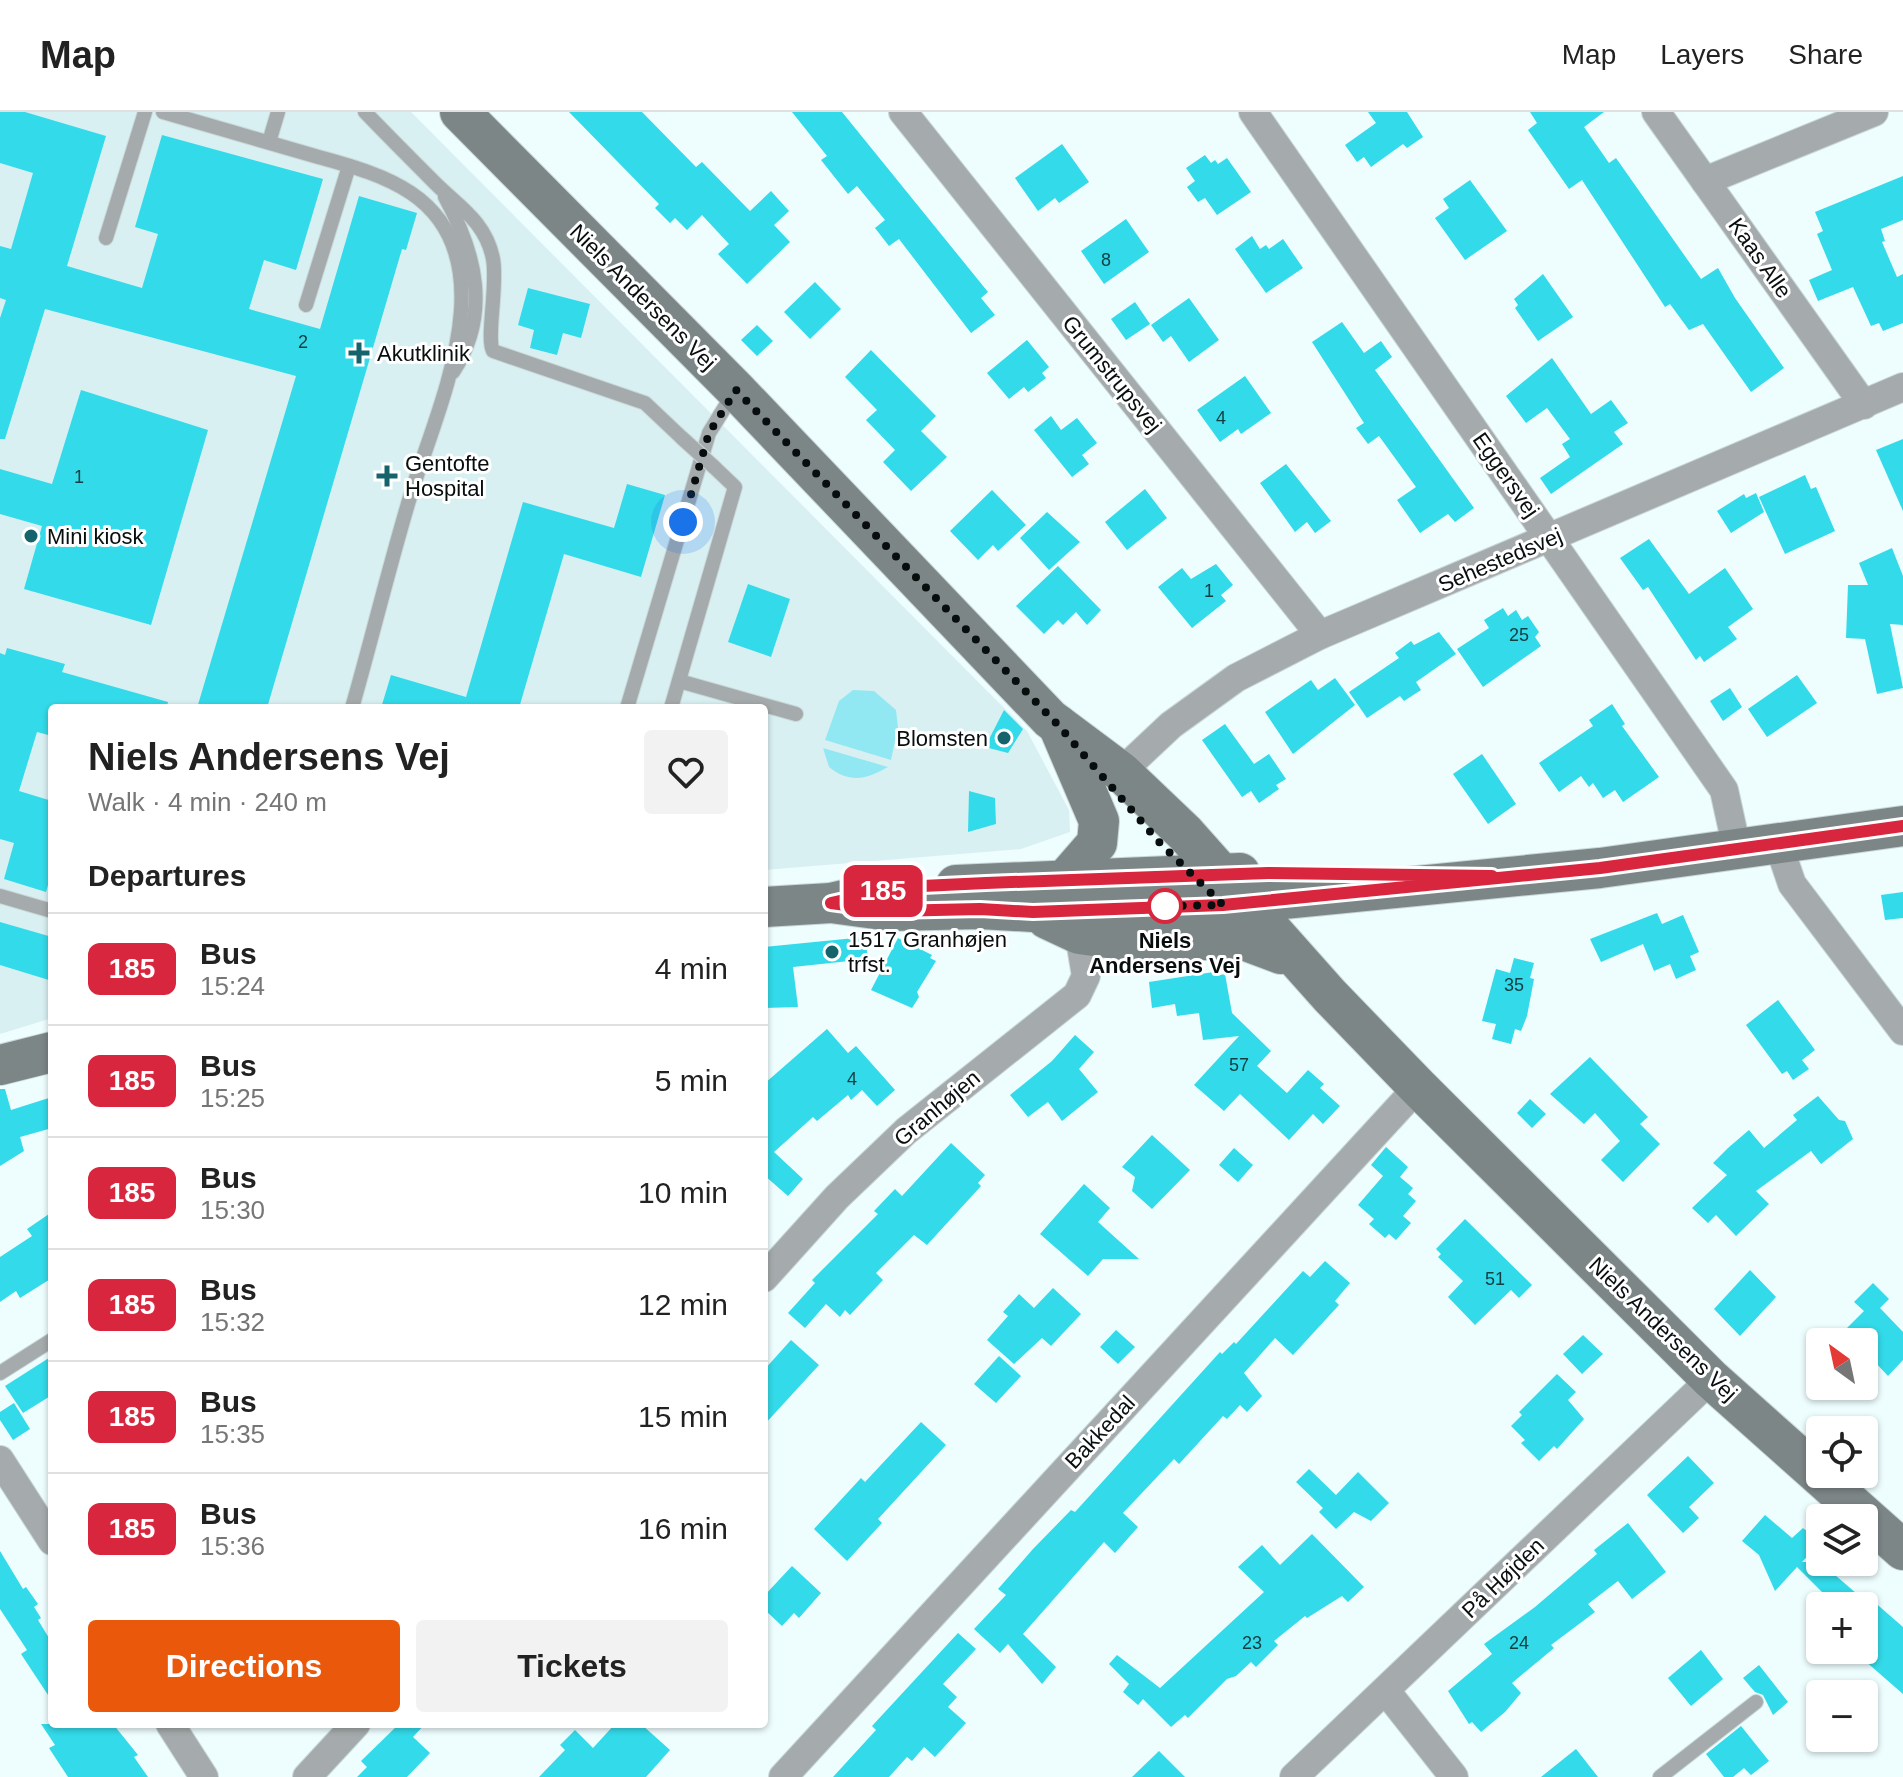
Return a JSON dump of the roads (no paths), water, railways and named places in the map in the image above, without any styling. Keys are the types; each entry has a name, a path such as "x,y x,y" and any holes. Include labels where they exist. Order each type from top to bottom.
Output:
{"street":[{"name":"Niels Andersens Vej","path":"460,112 736,390 1058,725 1108,788 1222,889 1711,1379 1903,1550"},
{"name":"Grumstrupsvej","path":"903,112 1320,635"},
{"name":"Eggersvej","path":"1253,112 1724,790 1737,849"},
{"name":"Kaas Alle","path":"1656,112 1864,405"},
{"path":"1705,181 1874,112"},
{"name":"Sehestedsvej","path":"1108,788 1171,725 1236,678 1320,635 1551,540 1903,387"},
{"path":"1064,881 1097,843 1108,788"},
{"path":"831,903 890,911 980,909 1033,912 1222,889 1520,876 1903,826"},
{"path":"1778,843 1792,884 1903,1031"},
{"path":"768,907 831,903 901,887 1064,881 1222,889"},
{"name":"Niels Andersens Vej","path":"1222,889 1281,954 1330,996"},
{"path":"1033,912 1079,934 1136,942 1241,939 1281,954"},
{"name":"Granhøjen","path":"768,1274 837,1197 906,1131 1077,995 1086,976 1079,934"},
{"path":"0,1065 48,1053"},
{"name":"Bakkedal","path":"783,1777 1418,1087"},
{"name":"På Højden","path":"1294,1777 1711,1379"},
{"path":"0,1460 48,1535"},
{"path":"1386,1691 1454,1777"},
{"path":"173,1728 204,1777"},
{"path":"307,1777 352,1728"}],"lane":[{"path":"106,238 145,112"},
{"path":"163,112 349,166 411,192 427,205 447,233 458,265 462,303 449,379 410,498 353,704"},
{"path":"269,142 278,112"},
{"path":"365,112 441,189 465,208 488,242 496,277 489,335 493,351 645,403 735,487 672,704"},
{"path":"306,305 349,166"},
{"path":"441,189 466,237 476,277 472,338 449,379"},
{"path":"628,704 709,433 736,390"},
{"path":"679,681 761,704"},
{"path":"768,706 796,714"},
{"path":"0,896 48,910"},
{"path":"0,1373 48,1343"},
{"path":"1660,1777 1756,1702"}],"place":[{"name":"Akutklinik","path":"359,353"},
{"name":"Gentofte Hospital","path":"387,476"},
{"name":"Mini kiosk","path":"31,536"},
{"name":"Blomsten","path":"1004,738"},
{"name":"Niels Andersens Vej","path":"1165,906"},
{"name":"1517 Granhøjen trfst.","path":"832,952"}]}
